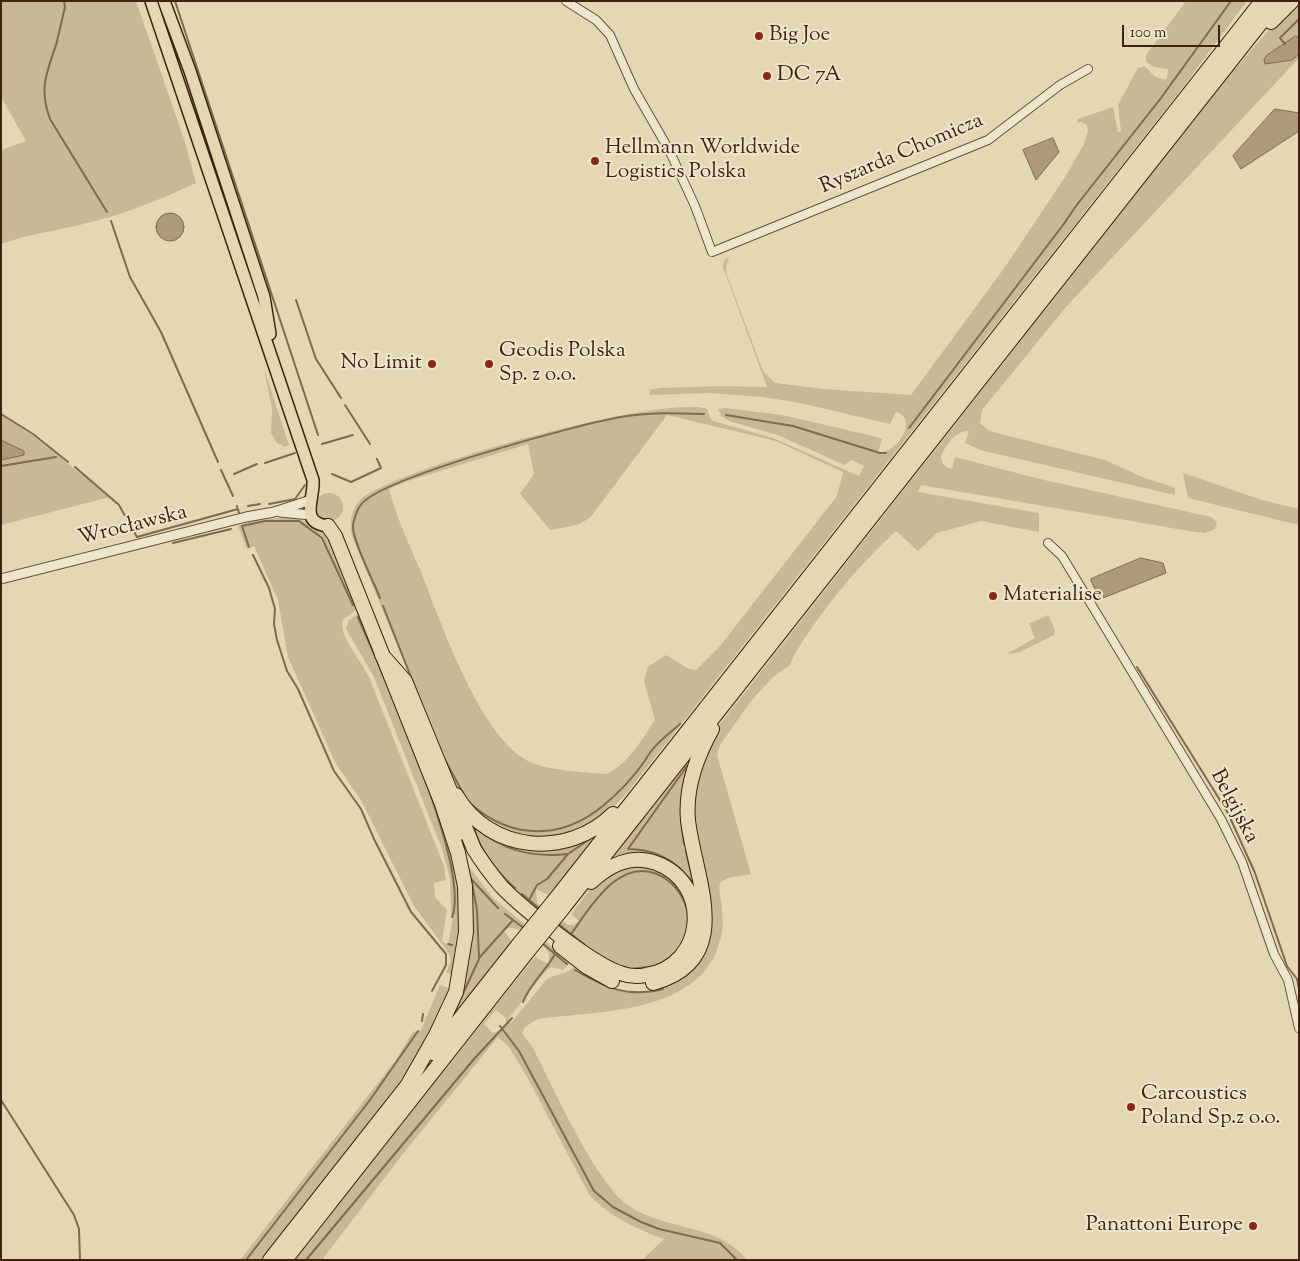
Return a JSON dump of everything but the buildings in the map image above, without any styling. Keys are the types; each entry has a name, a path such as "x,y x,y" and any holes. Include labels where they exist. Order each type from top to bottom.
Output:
{"highway":[{"path":"1210,65 1251,1"},
{"path":"285,1260 558,904 683,735 1262,1"},
{"path":"558,904 730,696 1278,1"},
{"path":"1214,83 1292,1"},
{"path":"328,526 335,536 442,804 469,859 486,883 507,904 582,963 605,978 623,984 634,985 660,982 674,975 686,965 702,939 706,923 705,902 688,819 689,793 692,777 702,750 730,696"},
{"path":"382,655 404,681 467,835 491,874 522,904 597,962 629,976 645,976 659,972 681,956 690,944 695,928 695,906 686,885 671,870 648,860 631,860 604,870 558,904"},
{"path":"438,764 458,799 478,822 511,840 549,844 569,840 588,833 610,817 665,751 683,735"},
{"path":"406,1088 436,1036 456,992 465,940 466,898 463,874 442,804"},
{"path":"270,1260 406,1088 524,948"}],"main road":[{"path":"151,1 313,480 314,494 311,500 311,515 318,523 328,526"},
{"path":"164,1 190,71 264,297 274,362"}],"street":[{"name":"Ryszarda Chomicza","path":"566,1 596,20 610,35 634,89 669,150 695,206 712,252 988,140 1055,88 1088,69"},
{"path":"274,512 311,500"},
{"path":"274,512 311,515"},
{"name":"Wrocławska","path":"1,579 246,517 274,512"},
{"name":"Belgijska","path":"1048,543 1062,556 1197,776 1233,842 1274,954 1288,980 1299,1028"}],"shaded area":[{"path":"1,1 136,1 184,139 196,183 121,213 1,244 1,150 26,141 1,97"},
{"path":"1186,1 1247,1 1177,95 626,794 605,816 563,837 521,837 488,823 457,790 352,536 351,518 356,504 381,487 472,454 587,423 640,412 682,407 707,409 713,421 773,438 859,476 864,466 852,460 844,465 778,435 732,422 721,416 718,409 725,408 782,415 873,436 882,439 878,452 892,448 903,436 906,422 903,416 896,412 890,424 800,403 763,397 711,393 650,395 650,390 659,388 767,387 723,267 724,261 729,257 726,267 727,275 763,371 775,383 824,389 911,395 1005,267 1067,174 1084,144 1088,131 1087,125 1081,122 1076,123 1078,119 1113,107 1118,132 1121,132 1118,105 1138,68 1145,66 1154,76 1165,80 1167,78 1168,69 1154,67 1146,62 1146,55","holes":["667,415 776,441 843,472 837,496 720,646 696,670 689,669 666,655 648,667 644,681 655,720 640,743 622,764 607,774 554,769 534,764 508,746 476,700 462,672 402,529 389,489 408,481 528,444 534,474 520,494 550,530 577,525 590,518"]},
{"path":"1299,1 1299,58 1066,307 982,410 980,423 989,431 1105,460 1142,477 1173,487 1175,495 980,450 965,443 969,431 964,431 956,436 941,456 947,468 952,469 955,457 1040,479 1211,517 1217,522 1215,529 1205,533 1189,531 921,485 918,492 1039,513 1039,532 981,521 937,533 918,551 896,531 881,545 827,606 793,657 790,665 773,677 751,701 720,745 717,755 751,874 728,878 720,883 722,929 720,940 710,964 693,982 671,995 645,1004 617,1010 538,1019 525,1027 522,1033 533,1048 589,1157 616,1194 629,1206 644,1214 722,1239 747,1260 642,1260 664,1239 624,1222 590,1196 527,1077 509,1047 498,1037 402,1155 322,1260 294,1260 529,964 536,957 548,964 549,954 546,948 530,935 517,929 508,928 504,931 512,941 508,948 446,1027 458,997 465,862 494,899 571,962 563,970 551,967 545,972 508,1019 511,1023 546,980 567,972 575,966 613,987 641,992 668,985 684,975 691,967 701,954 694,830 694,789 716,729 1228,77 1268,31","holes":["496,1010 506,1018 506,1024 499,1031 493,1033 484,1024"]},
{"path":"1296,36 1299,38 1299,54 1292,60 1265,64 1266,56"},
{"path":"1275,109 1299,113 1299,131 1241,169 1233,156"},
{"path":"1053,138 1059,152 1036,180 1023,150"},
{"path":"170,213 180,217 184,227 180,237 170,241 160,237 156,227 160,217"},
{"path":"264,368 289,445 285,447 277,443 271,433 272,409"},
{"path":"1,415 32,435 110,497 1,525"},
{"path":"1,440 24,451 24,455 1,460"},
{"path":"1183,473 1262,500 1299,509 1299,525 1188,498"},
{"path":"329,493 339,497 343,507 339,517 329,521 319,517 315,507 319,497"},
{"path":"289,517 304,521 327,535 357,605 358,609 343,619 344,633 369,677 444,866 446,880 434,883 435,897 447,910 442,941 448,945 453,916 451,915 450,879 442,849 374,677 346,629 349,620 358,614 362,617 430,787 453,858 460,891 462,922 460,954 453,986 440,1020 420,1055 262,1260 240,1260 395,1061 413,1032 421,1030 440,985 451,989 455,975 446,972 451,961 450,955 414,906 362,802 335,762 288,657 278,600 254,546 247,549 238,526 249,521"},
{"path":"339,533 459,828 468,845 487,874 510,898 594,967 550,935 516,906 485,873 471,855 460,835"},
{"path":"1141,558 1163,563 1166,573 1103,598 1099,597 1091,579"},
{"path":"1048,615 1055,630 1054,635 1020,652 1007,654 1035,638 1029,624"},
{"path":"693,756 685,793 684,820 688,850 698,893 700,914 699,934 693,952 679,968 657,979 648,981 629,982 620,980 594,967 624,980 651,980 673,970 689,953 697,932 699,909 692,887 677,869 647,857 635,856 609,861"},
{"path":"461,810 507,842 601,830 548,895 536,889 537,903 568,925 574,925 579,921 571,914 596,882 628,865 659,869 683,890 691,923 676,956 643,972 611,966 523,900 488,863"}],"waterway":[{"path":"64,1 65,7 62,22 45,82 44,90 47,109 50,119 107,212"},
{"path":"175,1 318,435"},
{"path":"909,428 1076,206 1161,98 1231,1"},
{"path":"1285,44 1280,38 1299,19"},
{"path":"111,221 130,277 161,332 218,462"},
{"path":"296,300 316,359 341,398"},
{"path":"345,405 370,444"},
{"path":"1,414 33,434 68,462"},
{"path":"380,598 360,552 353,527 355,516 360,506 374,495 439,468 599,421 642,414 704,414"},
{"path":"726,415 793,426 880,453 886,453"},
{"path":"322,444 353,435"},
{"path":"265,463 295,453"},
{"path":"1,466 56,457"},
{"path":"332,474 351,482 381,468 377,459"},
{"path":"234,474 257,464"},
{"path":"75,467 119,505 137,537 238,509"},
{"path":"221,470 233,496"},
{"path":"269,504 295,499 305,485"},
{"path":"248,506 260,504"},
{"path":"237,506 239,513"},
{"path":"249,547 242,526 265,521 299,521 322,538 353,605"},
{"path":"173,543 231,529"},
{"path":"253,555 269,588 275,609 274,624 277,640 287,671 298,689 334,771 361,809 411,912 446,954 446,965 432,991"},
{"path":"383,606 420,700"},
{"path":"358,617 403,723 437,815 449,857 455,892 452,917"},
{"path":"1137,667 1228,813 1255,873 1287,966 1297,979 1299,989"},
{"path":"472,805 504,825 521,830 555,830 571,825 604,805 624,787 655,746 680,724"},
{"path":"444,758 463,793"},
{"path":"685,779 687,766 628,849 660,855 679,868 694,884"},
{"path":"681,821 684,844"},
{"path":"474,827 495,841 518,851 542,855 568,854"},
{"path":"474,827 485,853 515,888"},
{"path":"529,900 537,885 547,879 568,854 594,836"},
{"path":"686,851 692,877"},
{"path":"584,944 571,934 606,888 630,873 643,871 657,874 668,880 676,888 687,909"},
{"path":"471,878 477,910 479,958 513,920"},
{"path":"472,880 498,908"},
{"path":"522,894 540,909"},
{"path":"505,914 525,929"},
{"path":"557,923 571,934"},
{"path":"542,943 567,964"},
{"path":"448,944 452,945"},
{"path":"523,1002 555,954"},
{"path":"456,1009 479,959"},
{"path":"632,969 647,967"},
{"path":"575,970 617,990 650,992 663,989"},
{"path":"422,1021 423,1014"},
{"path":"306,1260 474,1059 512,1018"},
{"path":"500,1026 519,1051 594,1191 613,1207 641,1222 659,1229 720,1243 737,1260"},
{"path":"246,1260 370,1100 418,1031"},
{"path":"1,1100 74,1215 79,1229 80,1260"}],"place":[{"name":"Big Joe","path":"759,36"},
{"name":"DC 7A","path":"767,76"},
{"name":"Hellmann Worldwide Logistics Polska","path":"595,161"},
{"name":"No Limit","path":"432,364"},
{"name":"Geodis Polska Sp. z o.o.","path":"489,364"},
{"name":"Materialise","path":"993,596"},
{"name":"Carcoustics Poland Sp.z o.o.","path":"1131,1107"},
{"name":"Panattoni Europe","path":"1253,1226"}]}
